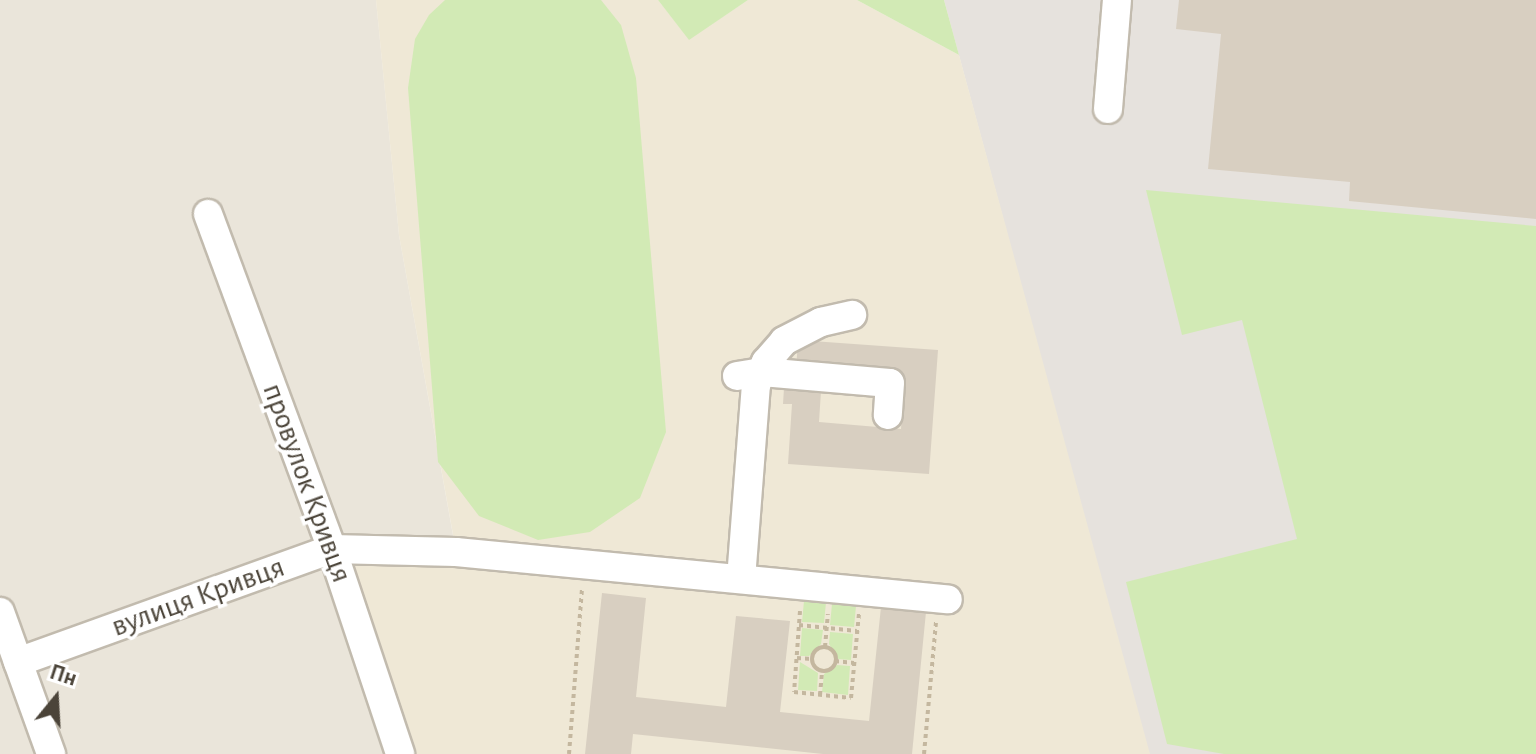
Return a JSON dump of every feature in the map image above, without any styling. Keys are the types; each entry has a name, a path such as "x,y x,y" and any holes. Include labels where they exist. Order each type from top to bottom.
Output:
{"street":[{"path":"1108,109 1117,0"},
{"name":"провулок Кривця","path":"208,214 332,549 400,754"},
{"path":"749,374 784,341 821,322 852,315"},
{"path":"749,374 890,383 888,415"},
{"path":"741,579 756,385 749,374"},
{"name":"вулиця Кривця","path":"18,662 332,549 399,548 943,599"},
{"path":"0,612 51,754"}],"path":[{"path":"569,754 584,564"},
{"path":"816,586 799,625 794,692 851,698 861,590"},
{"path":"816,586 827,628 825,647 835,661"},
{"path":"924,754 943,599"},
{"path":"799,625 857,631"},
{"path":"812,659 814,652 825,647"},
{"path":"797,658 812,659 822,671 820,695"},
{"path":"822,671 835,661 854,663"}],"shaded area":[{"path":"0,0 376,0 399,235 456,552 400,754 0,754"},
{"path":"376,0 658,0 689,39 748,0 857,0 959,55 1150,754 400,754 332,549 456,551 399,235"},
{"path":"944,0 1536,0 1536,754 1148,754"}],"green space":[{"path":"445,0 601,0 621,25 636,78 666,432 640,498 590,532 538,540 479,516 438,462 408,88 415,39 429,15"},
{"path":"658,0 748,0 689,40"},
{"path":"857,0 944,0 959,55"},
{"path":"1146,190 1536,226 1536,754 1224,754 1167,744 1126,582 1297,539 1242,320 1182,335"},
{"path":"805,590 827,592 824,623 802,622"},
{"path":"833,593 857,595 854,627 830,625"},
{"path":"802,628 823,630 821,644 809,656 800,656"},
{"path":"830,632 853,634 851,660 838,659 829,644"},
{"path":"800,662 818,673 817,691 798,690"},
{"path":"837,665 850,666 848,695 822,692 824,674"}],"building":[{"path":"1179,0 1536,0 1536,219 1349,201 1350,182 1208,169 1221,34 1176,29"},
{"path":"798,340 938,350 929,474 788,464 792,404 783,404 784,388 821,391 819,422 901,429 904,378 796,370"},
{"path":"602,593 646,598 636,697 726,707 736,616 790,621 780,712 869,721 881,607 926,612 912,754 823,754 633,734 631,754 585,754"}]}
